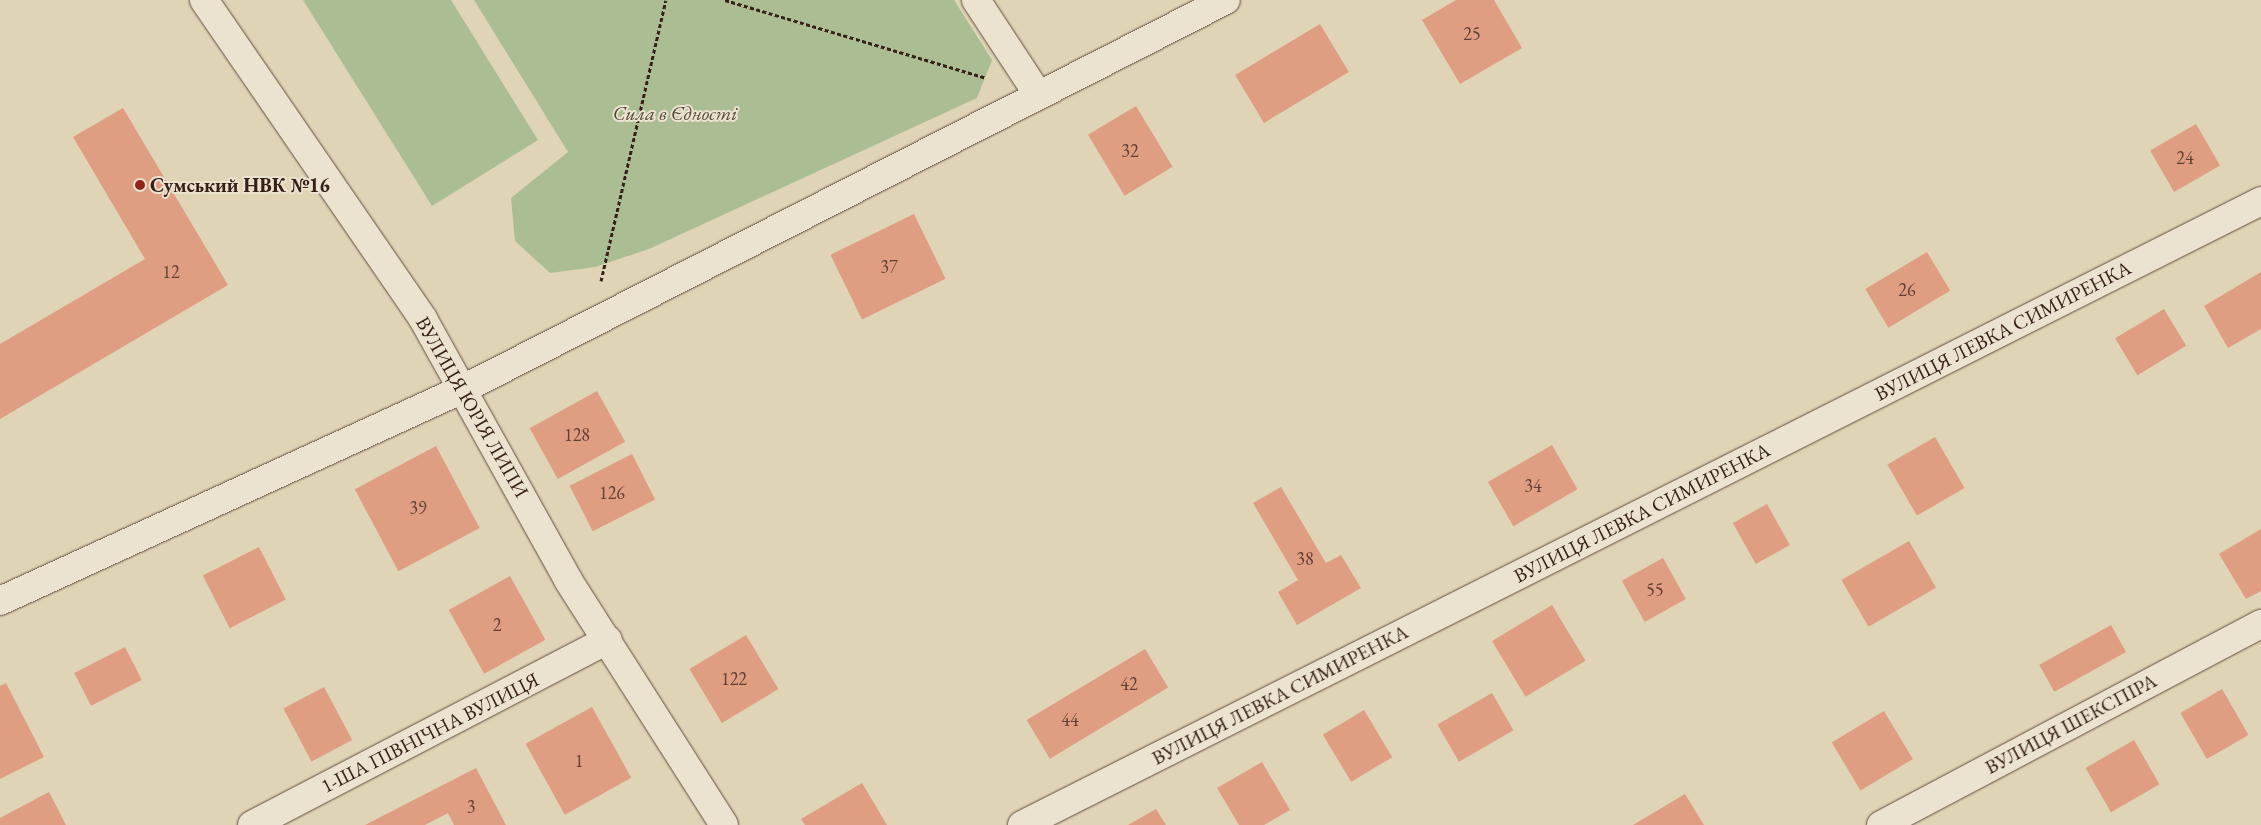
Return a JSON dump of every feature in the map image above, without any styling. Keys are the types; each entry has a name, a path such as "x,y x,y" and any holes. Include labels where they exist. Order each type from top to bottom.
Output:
{"street":[{"name":"ВУЛИЦЯ ЮРІЯ ЛИПИ","path":"204,0 423,319 465,388 568,580 608,640 724,825"},
{"path":"976,0 1037,93"},
{"path":"0,601 465,388 1037,93 1226,0"},
{"name":"ВУЛИЦЯ ЛЕВКА СИМИРЕНКА","path":"1022,825 2261,201"},
{"name":"ВУЛИЦЯ ШЕКСПІРА","path":"1881,825 2261,624"},
{"name":"1-ША ПІВНІЧНА ВУЛИЦЯ","path":"252,825 608,640"}],"path":[{"path":"590,325 666,0"},
{"path":"725,0 1037,93"}],"green space":[{"path":"303,0 451,0 538,140 432,206"},
{"name":"Сила в Єдності","path":"474,0 954,0 992,60 977,98 649,249 595,267 550,273 515,241 511,198 568,152"}],"building":[{"path":"1456,0 1494,0 1522,48 1460,84 1422,20"},
{"path":"1320,24 1349,72 1264,123 1235,75"},
{"path":"1136,106 1173,167 1125,196 1088,135"},
{"path":"123,108 228,285 0,419 0,344 145,259 73,137"},
{"path":"2196,124 2220,166 2174,192 2150,150"},
{"path":"914,214 946,279 862,319 830,255"},
{"path":"1927,252 1950,291 1888,328 1865,289"},
{"path":"2261,272 2261,329 2228,348 2204,306"},
{"path":"2164,309 2186,346 2137,375 2115,338"},
{"path":"597,391 625,442 558,479 530,428"},
{"path":"1935,437 1964,488 1917,516 1887,464"},
{"path":"1552,445 1578,489 1513,526 1488,482"},
{"path":"436,446 480,528 398,571 355,489"},
{"path":"632,454 655,499 593,531 570,486"},
{"path":"1281,487 1326,563 1341,555 1361,588 1297,625 1278,592 1298,580 1253,503"},
{"path":"1767,504 1790,545 1756,564 1733,523"},
{"path":"2261,529 2261,591 2246,599 2219,554"},
{"path":"1909,541 1936,588 1868,627 1841,580"},
{"path":"259,547 286,600 230,628 203,576"},
{"path":"1663,558 1686,599 1645,622 1622,581"},
{"path":"510,576 545,640 484,674 449,610"},
{"path":"1552,605 1585,661 1525,697 1492,641"},
{"path":"2111,625 2126,652 2054,692 2039,665"},
{"path":"746,635 778,689 722,723 689,669"},
{"path":"125,647 142,680 91,706 74,673"},
{"path":"1145,649 1168,688 1050,759 1027,720"},
{"path":"6,683 44,757 0,779 0,686"},
{"path":"324,687 352,740 312,762 283,709"},
{"path":"2222,689 2248,735 2207,759 2180,713"},
{"path":"1492,693 1514,730 1459,762 1437,724"},
{"path":"592,707 631,778 565,815 526,744"},
{"path":"1364,710 1392,757 1351,782 1323,735"},
{"path":"1884,711 1913,759 1861,790 1832,742"},
{"path":"2134,740 2160,784 2111,812 2086,768"},
{"path":"1262,762 1290,810 1264,825 1239,825 1217,788"},
{"path":"476,768 506,825 454,825 448,813 425,825 365,825"},
{"path":"862,783 887,825 805,825 801,819"},
{"path":"49,792 66,825 0,825 0,818"},
{"path":"1685,794 1704,825 1633,825"},
{"path":"1156,809 1166,825 1128,825"}],"place":[{"name":"Сумський НВК №16","path":"140,185"}]}
